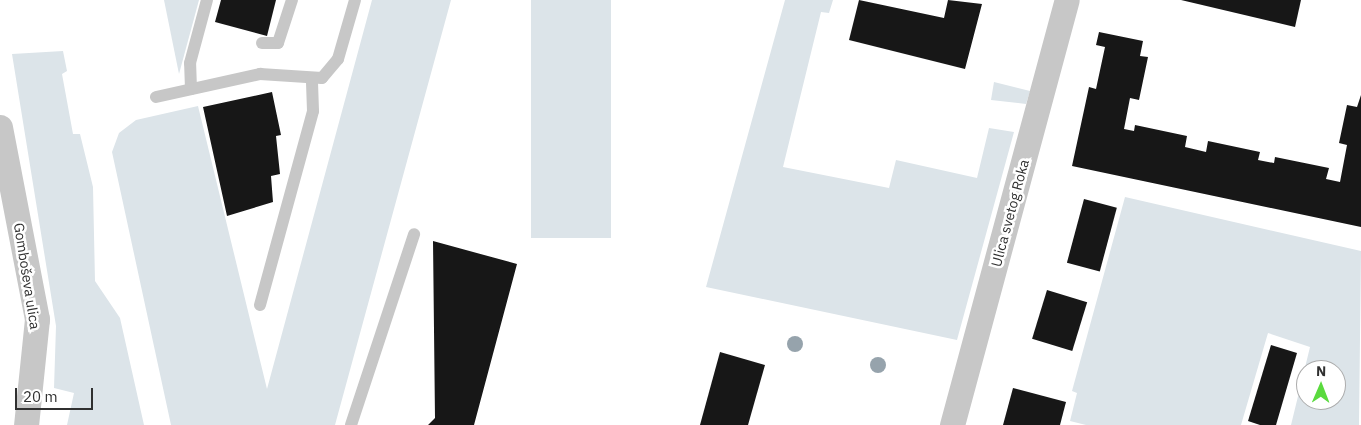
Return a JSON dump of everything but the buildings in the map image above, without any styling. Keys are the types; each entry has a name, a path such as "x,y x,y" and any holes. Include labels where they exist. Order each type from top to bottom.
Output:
{"street":[{"name":"Ulica svetog Roka","path":"952,425 1067,0"},
{"name":"Gomboševa ulica","path":"0,127 37,319 26,425"}],"lane":[{"path":"191,89 190,63 207,0"},
{"path":"262,43 278,43 292,0"},
{"path":"156,97 260,74 312,79 328,74 338,59 355,0"},
{"path":"260,305 313,111 312,79"},
{"path":"351,425 414,234"}],"shaded area":[{"path":"164,0 199,0 179,74"},
{"path":"372,0 451,0 335,425 171,425 112,152 119,133 136,120 198,106 267,389"},
{"path":"531,0 611,0 611,238 531,238"},
{"path":"785,0 833,0 829,13 821,12 783,167 889,188 896,160 977,178 989,128 1014,132 957,340 706,287"},
{"path":"63,51 67,71 62,74 73,134 80,134 93,187 95,281 120,318 144,425 67,425 74,393 54,388 56,326 12,54"},
{"path":"994,82 1030,91 1026,104 991,100"},
{"path":"1125,197 1361,251 1359,425 1291,425 1296,404 1296,410 1346,410 1346,360 1307,360 1310,347 1268,333 1241,425 1086,425 1070,421 1077,393 1072,391"}]}
